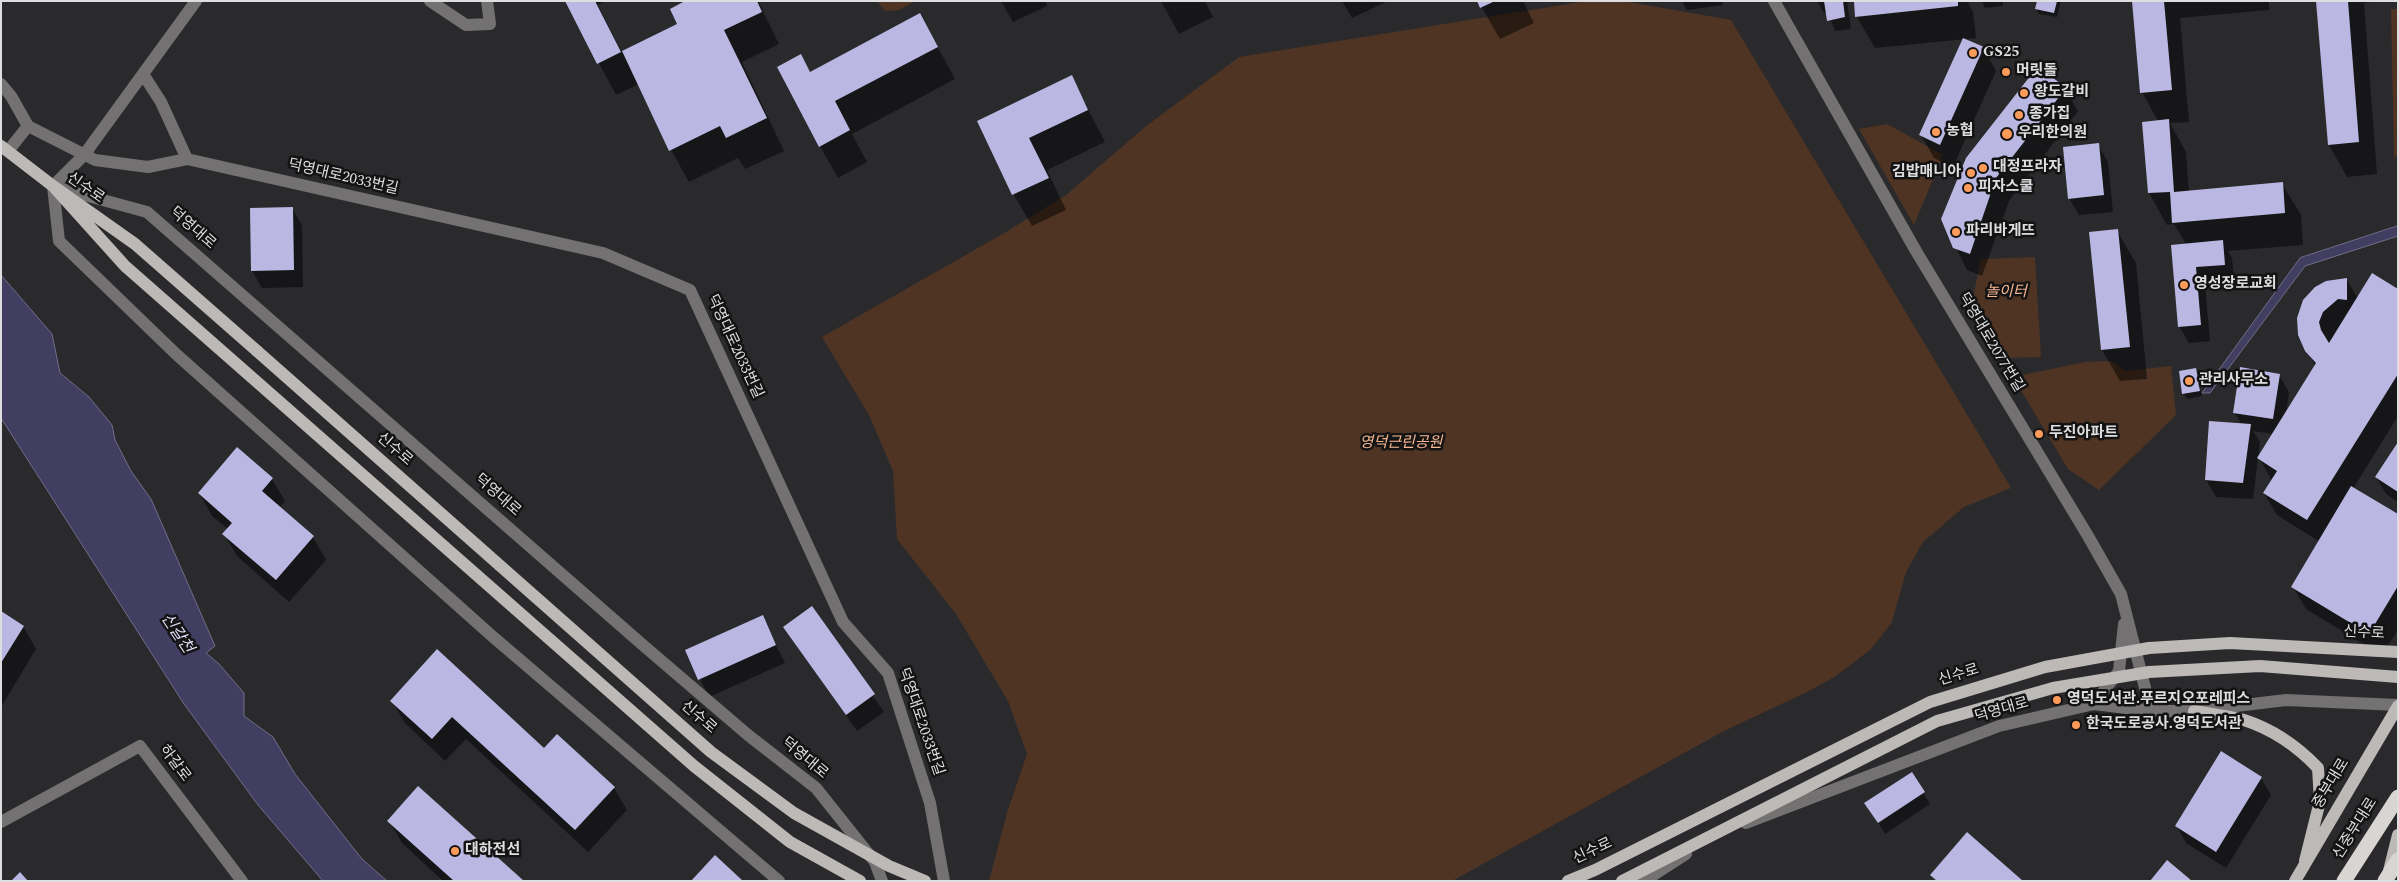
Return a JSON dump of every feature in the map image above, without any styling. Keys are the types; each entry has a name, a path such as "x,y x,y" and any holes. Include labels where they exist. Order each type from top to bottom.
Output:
{"highway":[{"name":"신중부대로","path":"2344,881 2398,797"},
{"path":"2385,881 2398,860"}],"main road":[{"name":"덕영대로","path":"5,148 53,186"},
{"name":"신수로","path":"53,186 135,244 711,752 794,813 889,866 925,881"},
{"name":"신수로","path":"53,186 125,266 694,766 790,842 860,881"},
{"name":"신수로","path":"1568,881 1604,866 1930,702 2045,667 2149,648 2230,643 2398,652"},
{"path":"1622,881 1937,721 2052,688 2149,672 2260,666 2398,677"},
{"name":"중부대로","path":"2295,881 2398,705"},
{"path":"2194,711 2244,720 2300,750 2318,768 2320,801 2305,861"},
{"path":"2385,881 2398,835"}],"street":[{"path":"196,1 84,155 53,186 59,241 176,354 492,636 779,881"},
{"path":"430,1 466,24 490,24 487,1"},
{"name":"덕영대로2077번길","path":"1774,1 1916,251 2088,536 2120,594 2151,711"},
{"path":"143,74 162,102 187,159"},
{"path":"1,84 11,96 28,126 5,148"},
{"name":"덕영대로2033번길","path":"28,126 95,160 148,167 187,159 603,253 690,290 843,622 888,673 930,803 944,881"},
{"name":"덕영대로","path":"53,186 147,212 644,646 748,735 816,788 875,862 882,881"},
{"path":"2094,704 2119,672 2125,630 2120,594"},
{"name":"덕영대로","path":"1644,881 1715,835 1999,726 2094,704 2151,711 2194,711 2286,700 2398,705"},
{"name":"하갈로","path":"1,822 140,746 242,881"}],"green space":[{"path":"877,1 915,1 899,10 885,11"},
{"name":"영덕근린공원","path":"1587,1 1623,1 1731,20 2011,488 1964,507 1923,542 1906,572 1892,622 1871,649 1836,676 1807,692 1722,732 1452,881 989,881 1007,813 1027,754 1008,701 956,614 897,539 893,471 869,415 822,337 1006,232 1066,195 1145,127 1239,57"},
{"path":"2391,9 2398,9 2398,154 2394,159"},
{"path":"1887,124 1943,155 1914,225 1859,129"},
{"name":"놀이터","path":"2035,257 2041,357 2007,358 1973,298 1981,259"},
{"path":"2111,361 2125,371 2171,366 2176,415 2099,490 2068,469 2013,377 2085,362"}],"water":[{"path":"2398,226 2398,236 2305,266 2210,393 2202,393 2300,258"},
{"name":"신갈천","path":"1,275 52,334 60,373 89,397 112,425 115,440 131,471 151,499 215,646 206,653 219,664 244,693 244,716 273,737 295,774 362,859 387,881 323,881 258,805 184,704 1,418"}],"building":[{"path":"565,1 595,1 621,52 597,64"},
{"path":"685,1 757,1 762,12 724,30 767,118 726,138 720,126 669,151 622,51 677,24 670,9"},
{"path":"1477,1 1495,1 1480,8"},
{"path":"1824,1 1843,1 1845,17 1827,21"},
{"path":"1854,1 1958,1 1958,6 1855,17"},
{"path":"2037,1 2057,1 2054,13 2035,9"},
{"path":"2132,1 2164,1 2172,90 2140,93"},
{"path":"2316,1 2348,1 2359,142 2328,145"},
{"path":"920,13 938,47 835,101 850,130 819,147 777,67 801,54 810,72"},
{"path":"1963,38 1984,47 1940,145 1919,135"},
{"name":"대정프라자","path":"2038,66 2066,88 1996,178 1970,254 1953,248 1941,219 1966,158"},
{"path":"1072,75 1088,110 1029,138 1049,178 1012,195 977,121"},
{"path":"2169,119 2174,192 2283,182 2285,213 2172,223 2170,192 2148,193 2142,122"},
{"path":"2099,143 2104,195 2068,199 2063,147"},
{"path":"293,207 294,270 251,271 250,208"},
{"path":"2118,229 2130,347 2101,350 2089,232"},
{"path":"2223,240 2225,265 2196,267 2201,325 2178,327 2171,245"},
{"path":"2372,273 2398,289 2398,374 2307,520 2263,493 2277,471 2257,458 2316,363 2305,351 2298,335 2297,318 2303,300 2315,287 2326,281 2347,278 2347,300 2338,299 2323,312 2319,322 2321,330 2329,343"},
{"path":"2240,367 2280,374 2273,419 2233,413"},
{"name":"관리사무소","path":"2196,368 2200,391 2182,394 2179,371"},
{"path":"2209,421 2251,424 2243,483 2205,480"},
{"path":"2398,442 2398,492 2375,477"},
{"path":"237,447 273,478 262,491 314,536 276,580 222,534 232,523 198,493"},
{"path":"2351,486 2398,514 2398,586 2369,634 2291,587"},
{"path":"812,606 875,694 846,715 783,627"},
{"path":"1,611 24,626 1,663"},
{"path":"763,615 776,645 698,680 685,650"},
{"path":"437,649 544,748 557,734 615,787 575,830 452,717 432,739 390,701"},
{"path":"2221,751 2262,777 2216,852 2175,826"},
{"path":"1912,772 1925,792 1878,823 1864,803"},
{"name":"대하전선","path":"418,786 524,881 454,881 387,821"},
{"path":"1967,832 2023,881 1937,881 1930,875"},
{"path":"715,855 743,881 691,881"},
{"path":"2167,860 2192,881 2150,881"},
{"path":"20,872 28,881 11,881"}],"place":[{"name":"GS25","path":"1973,53"},
{"name":"머릿돌","path":"2006,72"},
{"name":"왕도갈비","path":"2024,93"},
{"name":"종가집","path":"2019,115"},
{"name":"농협","path":"1936,132"},
{"name":"우리한의원","path":"2007,134"},
{"name":"대정프라자","path":"1983,168"},
{"name":"김밥매니아","path":"1971,173"},
{"name":"피자스쿨","path":"1968,188"},
{"name":"파리바게뜨","path":"1956,232"},
{"name":"영성장로교회","path":"2184,285"},
{"name":"관리사무소","path":"2189,381"},
{"name":"두진아파트","path":"2039,434"},
{"name":"영덕도서관.푸르지오포레피스","path":"2057,700"},
{"name":"한국도로공사.영덕도서관","path":"2076,725"},
{"name":"대하전선","path":"455,851"}]}
